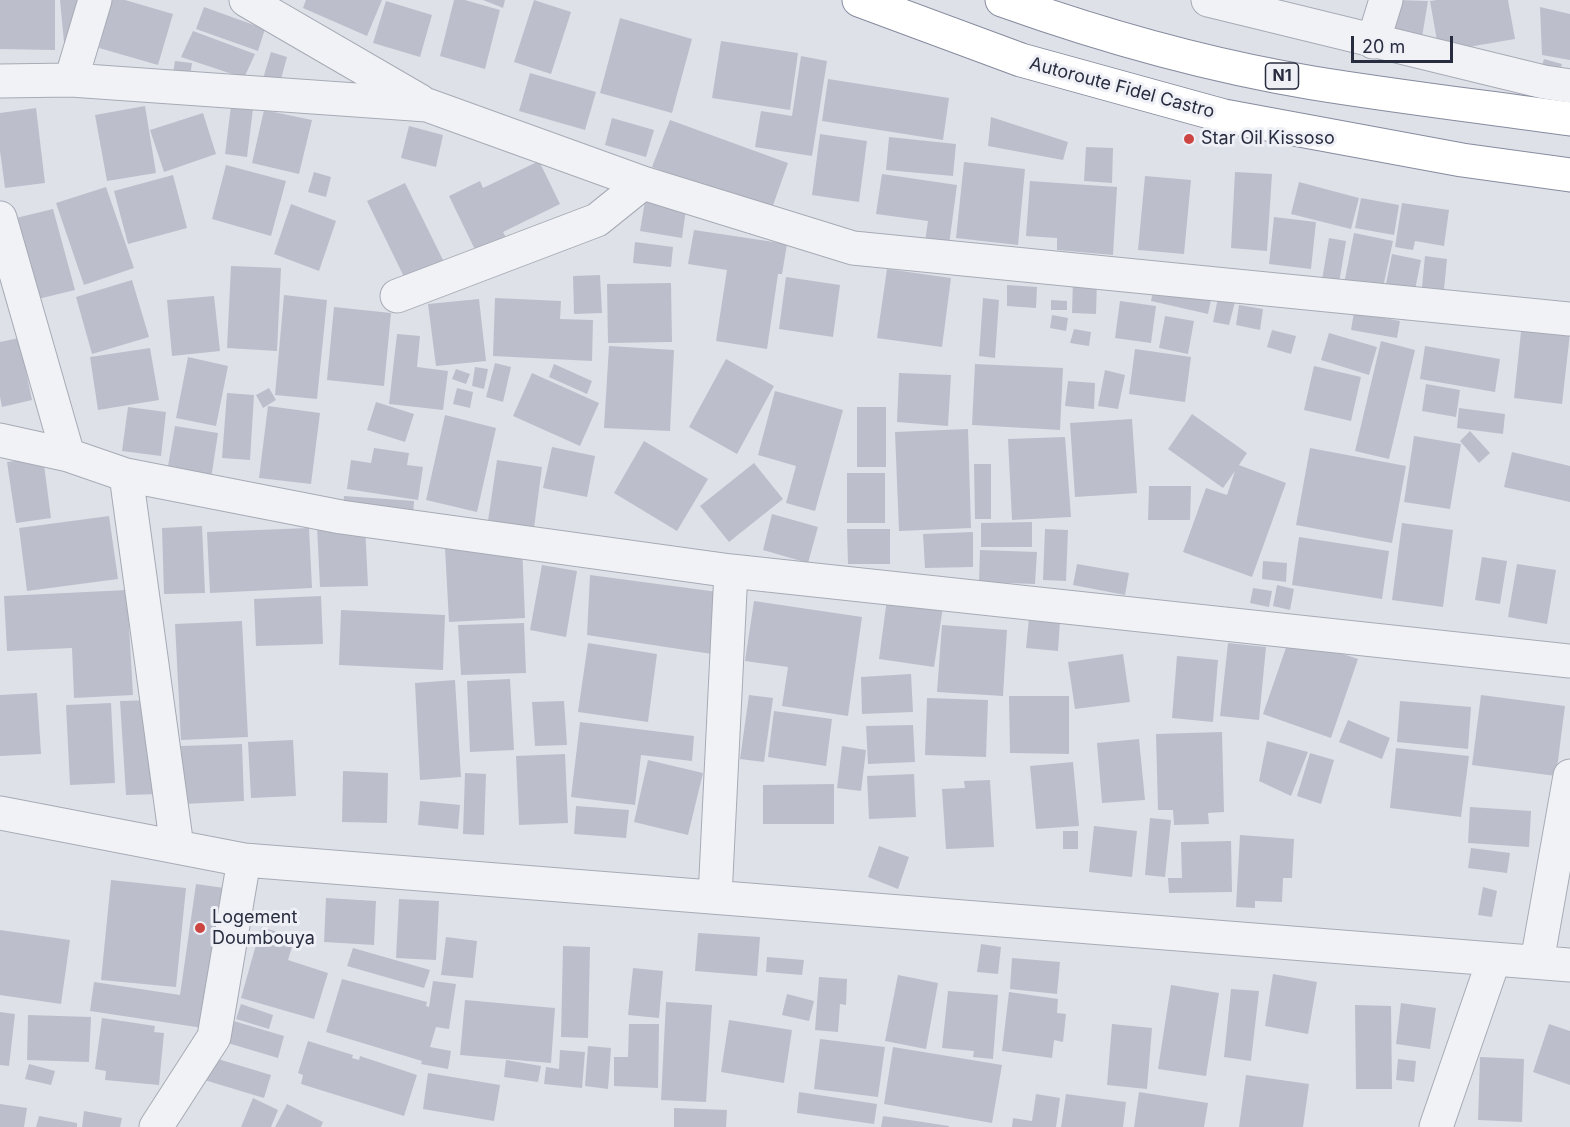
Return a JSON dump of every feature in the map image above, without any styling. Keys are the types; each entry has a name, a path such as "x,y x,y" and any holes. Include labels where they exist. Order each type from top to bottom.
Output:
{"highway":[{"name":"Autoroute Fidel Castro","path":"859,0 1021,60 1224,116 1462,160 1570,176"},
{"name":"N1","path":"1002,0 1047,16 1186,56 1312,83 1570,119"}],"street":[{"path":"71,80 95,0"},
{"path":"246,0 427,105 643,183 853,248 1570,319"},
{"path":"1208,0 1373,42 1570,86"},
{"path":"1373,42 1386,0"},
{"path":"0,81 71,80 427,105"},
{"path":"397,296 597,220 643,183"},
{"path":"0,218 68,454"},
{"path":"0,440 68,454 126,474 341,517 731,571 1570,662"},
{"path":"126,474 177,847"},
{"path":"715,897 731,571"},
{"path":"1537,962 1570,776"},
{"path":"0,813 244,860 1570,965"},
{"path":"156,1127 214,1037 244,860"},
{"path":"1436,1127 1494,959"}],"building":[{"path":"0,0 55,0 55,50 0,49"},
{"path":"60,0 93,0 99,49 65,53"},
{"path":"112,0 125,0 173,14 158,65 99,48"},
{"path":"306,0 382,0 367,36 303,8"},
{"path":"454,0 465,0 500,10 485,69 440,56"},
{"path":"483,0 505,0 503,8"},
{"path":"534,0 571,12 551,74 514,62"},
{"path":"1396,0 1428,1 1422,37 1391,32"},
{"path":"1508,0 1515,39 1439,52 1430,1"},
{"path":"386,1 432,15 420,57 373,43"},
{"path":"204,7 265,29 258,51 196,29"},
{"path":"1540,7 1570,14 1570,60 1542,55"},
{"path":"620,18 692,39 672,113 600,93"},
{"path":"193,31 255,54 244,78 181,57"},
{"path":"721,41 798,53 790,110 712,98"},
{"path":"271,52 287,57 278,90 261,85"},
{"path":"801,56 827,61 812,156 755,147 761,111 792,116"},
{"path":"1544,59 1562,64 1559,74 1541,69"},
{"path":"175,61 192,63 190,76 173,73"},
{"path":"530,73 596,92 585,130 519,111"},
{"path":"828,79 949,98 943,140 822,121"},
{"path":"145,106 156,173 107,181 95,115"},
{"path":"231,106 253,109 247,157 225,154"},
{"path":"36,108 45,183 5,188 0,151 0,113"},
{"path":"264,110 312,120 299,174 252,163"},
{"path":"203,113 216,154 164,172 150,130"},
{"path":"991,117 1068,142 1063,160 988,146"},
{"path":"612,118 654,130 646,157 605,145"},
{"path":"670,120 788,163 771,211 652,167"},
{"path":"409,126 443,135 436,167 401,158"},
{"path":"820,134 867,141 859,202 812,195"},
{"path":"889,137 956,144 953,176 886,170"},
{"path":"1086,147 1113,148 1112,183 1084,181"},
{"path":"539,161 560,204 503,232 509,243 479,258 449,196 480,181 483,188"},
{"path":"964,162 1025,169 1018,245 956,238"},
{"path":"226,165 286,181 271,236 212,219"},
{"path":"314,172 331,177 326,197 308,192"},
{"path":"1235,172 1272,174 1267,251 1231,248"},
{"path":"882,174 957,185 949,245 925,242 928,221 876,214"},
{"path":"173,175 187,228 128,244 114,191"},
{"path":"1145,176 1191,180 1184,254 1138,250"},
{"path":"1030,181 1117,187 1113,255 1057,250 1057,238 1026,236"},
{"path":"1299,182 1359,198 1351,229 1291,214"},
{"path":"405,183 445,264 407,283 367,201"},
{"path":"106,187 134,268 84,285 56,203"},
{"path":"646,195 687,202 682,238 640,231"},
{"path":"1361,198 1399,205 1394,235 1355,228"},
{"path":"1402,203 1449,210 1444,246 1415,241 1413,250 1395,247"},
{"path":"291,204 336,221 319,271 274,254"},
{"path":"53,209 75,290 38,299 16,218"},
{"path":"1274,217 1316,222 1311,269 1269,264"},
{"path":"694,230 787,244 782,274 778,274 767,349 716,341 727,270 688,264"},
{"path":"1354,233 1393,241 1382,292 1344,284"},
{"path":"1329,238 1346,241 1339,283 1322,280"},
{"path":"635,242 673,247 671,267 633,263"},
{"path":"1392,254 1421,260 1414,295 1385,289"},
{"path":"1425,256 1447,259 1443,299 1421,297"},
{"path":"231,266 281,268 277,351 227,348"},
{"path":"887,269 951,278 942,347 877,338"},
{"path":"600,275 602,313 574,314 573,276"},
{"path":"786,277 840,285 833,337 779,329"},
{"path":"132,280 149,337 92,354 76,297"},
{"path":"1073,280 1097,281 1096,314 1072,313"},
{"path":"1155,282 1212,295 1208,314 1151,301"},
{"path":"671,283 672,342 608,343 607,284"},
{"path":"1007,285 1037,287 1036,308 1007,306"},
{"path":"284,295 327,300 317,399 275,395"},
{"path":"214,296 220,351 172,356 167,300"},
{"path":"495,298 561,301 560,319 593,320 592,361 493,356"},
{"path":"983,298 999,300 995,358 979,356"},
{"path":"1218,298 1235,302 1229,325 1213,322"},
{"path":"479,299 486,361 436,366 428,304"},
{"path":"1051,300 1067,301 1067,310 1051,310"},
{"path":"1120,301 1156,306 1151,343 1115,338"},
{"path":"1239,305 1263,309 1260,330 1236,325"},
{"path":"334,307 391,313 384,386 327,380"},
{"path":"1354,312 1400,321 1397,338 1351,330"},
{"path":"1052,315 1068,318 1066,331 1050,328"},
{"path":"1165,316 1194,321 1188,354 1159,348"},
{"path":"1522,322 1570,333 1562,404 1514,398"},
{"path":"1074,329 1091,332 1089,346 1070,343"},
{"path":"1272,330 1296,336 1291,354 1267,347"},
{"path":"1329,333 1377,347 1369,375 1321,360"},
{"path":"397,334 420,336 417,367 448,371 443,410 389,404"},
{"path":"19,338 32,400 2,407 0,342"},
{"path":"1381,341 1415,350 1389,459 1355,451"},
{"path":"609,346 674,350 670,431 604,428"},
{"path":"1425,346 1500,359 1495,392 1420,379"},
{"path":"150,348 159,400 98,410 90,357"},
{"path":"1135,349 1191,357 1185,402 1129,394"},
{"path":"188,357 228,366 216,426 176,418"},
{"path":"726,359 774,386 737,454 689,427"},
{"path":"495,363 511,367 503,402 486,397"},
{"path":"554,364 592,381 587,394 549,377"},
{"path":"975,364 1063,368 1060,430 972,425"},
{"path":"1314,366 1361,377 1351,421 1304,410"},
{"path":"475,367 488,369 484,389 472,386"},
{"path":"456,369 470,374 466,384 452,379"},
{"path":"1105,370 1125,375 1118,409 1098,406"},
{"path":"532,373 599,403 580,446 513,416"},
{"path":"899,373 951,375 948,426 897,422"},
{"path":"1068,381 1095,383 1094,409 1065,406"},
{"path":"1426,384 1460,390 1456,417 1422,411"},
{"path":"269,388 276,400 263,408 256,395"},
{"path":"457,388 473,392 470,408 453,404"},
{"path":"775,391 843,410 815,511 786,503 796,466 758,455"},
{"path":"227,393 254,395 250,460 222,458"},
{"path":"376,402 414,414 405,442 367,430"},
{"path":"268,406 320,413 311,484 259,478"},
{"path":"128,407 166,412 161,456 122,451"},
{"path":"857,407 886,407 886,467 857,467"},
{"path":"1459,408 1505,414 1503,434 1457,428"},
{"path":"1192,414 1247,453 1239,465 1286,483 1252,577 1183,552 1206,488 1227,495 1235,471 1223,488 1168,449"},
{"path":"445,415 496,428 477,512 426,500"},
{"path":"1132,419 1137,493 1075,497 1070,423"},
{"path":"175,426 218,433 211,479 167,472"},
{"path":"968,429 971,528 899,531 895,432"},
{"path":"1470,431 1490,453 1479,463 1460,441"},
{"path":"1414,436 1461,444 1450,509 1404,502"},
{"path":"1065,437 1071,517 1012,520 1008,439"},
{"path":"644,441 708,479 677,531 614,493"},
{"path":"552,447 595,456 587,497 543,488"},
{"path":"374,448 409,453 407,465 423,467 418,500 347,489 351,460 371,463"},
{"path":"1310,448 1406,466 1392,543 1296,525"},
{"path":"1512,452 1570,466 1570,502 1504,487"},
{"path":"43,457 51,518 16,523 7,462"},
{"path":"497,460 542,467 534,528 488,521"},
{"path":"754,463 783,499 729,542 700,506"},
{"path":"974,464 991,464 991,519 975,519"},
{"path":"847,473 885,473 885,523 847,523"},
{"path":"1149,486 1191,486 1190,520 1148,520"},
{"path":"344,496 414,501 413,517 343,512"},
{"path":"772,514 818,527 808,563 763,550"},
{"path":"109,516 118,579 27,591 19,528"},
{"path":"1032,522 1032,547 981,547 981,523"},
{"path":"1402,523 1453,530 1443,607 1392,600"},
{"path":"365,525 368,586 320,587 317,527"},
{"path":"202,526 205,593 164,594 162,528"},
{"path":"309,528 312,588 210,593 207,532"},
{"path":"847,529 890,529 890,564 848,564"},
{"path":"1045,529 1068,530 1066,581 1043,580"},
{"path":"973,532 973,567 925,568 923,534"},
{"path":"1299,537 1389,551 1382,599 1292,585"},
{"path":"522,545 525,618 449,622 445,548"},
{"path":"980,550 1037,552 1035,584 979,582"},
{"path":"1482,557 1507,561 1500,604 1475,600"},
{"path":"1263,561 1287,563 1286,582 1262,579"},
{"path":"1077,564 1129,573 1125,595 1073,585"},
{"path":"1517,564 1556,570 1547,624 1508,617"},
{"path":"542,565 577,571 566,637 530,630"},
{"path":"590,575 718,592 712,654 587,635"},
{"path":"1277,585 1294,589 1290,610 1273,606"},
{"path":"1253,588 1272,591 1269,607 1250,603"},
{"path":"127,590 133,695 74,698 72,648 7,651 4,596"},
{"path":"321,596 323,644 256,646 254,599"},
{"path":"887,599 943,607 934,667 879,659"},
{"path":"754,601 862,617 848,716 782,706 788,667 745,661"},
{"path":"341,610 445,615 443,670 339,665"},
{"path":"1029,618 1060,621 1058,651 1026,648"},
{"path":"242,621 248,737 181,740 175,624"},
{"path":"524,623 526,673 461,675 458,625"},
{"path":"942,625 1007,630 1003,696 937,692"},
{"path":"1290,636 1358,659 1331,738 1263,714"},
{"path":"588,643 657,654 648,722 578,712"},
{"path":"1228,643 1266,647 1259,720 1220,716"},
{"path":"1123,654 1130,702 1075,709 1068,662"},
{"path":"1177,656 1218,660 1213,722 1172,718"},
{"path":"911,674 913,712 862,714 861,677"},
{"path":"510,679 514,750 470,752 467,681"},
{"path":"455,680 461,777 420,780 415,683"},
{"path":"37,693 41,754 0,756 0,695"},
{"path":"749,695 773,698 764,762 740,759"},
{"path":"1481,695 1565,706 1556,776 1472,765"},
{"path":"1009,696 1069,696 1069,754 1010,753"},
{"path":"927,698 988,700 986,757 925,755"},
{"path":"155,700 161,794 126,795 120,701"},
{"path":"564,701 567,745 535,746 532,702"},
{"path":"1400,701 1471,707 1468,749 1397,742"},
{"path":"111,703 115,783 70,785 66,705"},
{"path":"774,711 832,719 826,766 768,757"},
{"path":"1348,720 1390,738 1382,759 1339,742"},
{"path":"580,722 694,736 692,761 641,755 635,805 571,797"},
{"path":"913,725 915,762 868,764 866,726"},
{"path":"1222,732 1224,812 1208,813 1209,824 1174,825 1173,810 1158,810 1156,734"},
{"path":"1139,739 1145,800 1102,803 1097,743"},
{"path":"293,740 296,796 251,798 248,742"},
{"path":"1267,741 1308,752 1291,796 1259,781"},
{"path":"242,744 244,801 184,804 181,746"},
{"path":"842,746 866,750 861,791 837,788"},
{"path":"1396,748 1469,756 1461,817 1390,808"},
{"path":"1310,753 1334,760 1321,804 1297,796"},
{"path":"565,754 568,823 519,825 516,756"},
{"path":"648,760 703,773 688,835 634,822"},
{"path":"1073,762 1079,826 1036,829 1030,766"},
{"path":"343,771 388,773 387,823 342,822"},
{"path":"465,773 486,774 484,835 463,834"},
{"path":"914,774 916,817 869,819 867,776"},
{"path":"990,780 994,847 946,849 942,789 965,788 964,781"},
{"path":"834,784 834,824 763,824 763,785"},
{"path":"420,801 460,805 458,829 418,825"},
{"path":"576,806 629,810 626,838 574,834"},
{"path":"1470,807 1531,811 1529,847 1468,843"},
{"path":"1150,818 1171,820 1165,877 1145,875"},
{"path":"1094,826 1137,831 1132,877 1089,872"},
{"path":"1063,831 1078,831 1078,849 1063,849"},
{"path":"1240,835 1294,839 1292,878 1283,878 1282,902 1255,901 1255,908 1236,907"},
{"path":"1231,841 1232,892 1169,893 1168,878 1182,878 1181,842"},
{"path":"879,846 909,857 898,889 868,877"},
{"path":"1471,848 1510,853 1507,873 1468,868"},
{"path":"111,880 186,888 176,987 101,980"},
{"path":"196,884 224,888 203,1028 90,1011 94,982 180,995"},
{"path":"1483,887 1497,891 1492,917 1478,915"},
{"path":"326,898 376,901 374,945 324,942"},
{"path":"399,899 439,901 436,960 396,958"},
{"path":"261,927 295,937 288,960 328,973 314,1019 241,998"},
{"path":"0,930 70,940 61,1004 0,995"},
{"path":"698,933 760,937 757,976 695,971"},
{"path":"446,937 477,941 473,978 441,975"},
{"path":"981,944 1001,947 998,974 977,972"},
{"path":"563,946 590,947 588,1038 561,1037"},
{"path":"353,948 430,970 424,988 347,966"},
{"path":"767,957 804,960 802,975 766,972"},
{"path":"1012,958 1060,962 1057,994 1010,989"},
{"path":"633,968 663,971 659,1018 628,1015"},
{"path":"1273,974 1317,982 1308,1034 1265,1026"},
{"path":"898,975 938,983 926,1049 885,1041"},
{"path":"819,977 847,979 846,1005 840,1004 838,1032 815,1030"},
{"path":"342,979 427,1002 426,1006 429,1007 433,981 456,984 449,1029 436,1027 430,1047 451,1051 448,1069 421,1064 422,1061 326,1032"},
{"path":"1171,985 1219,993 1206,1076 1158,1069"},
{"path":"1231,989 1259,991 1251,1061 1224,1057"},
{"path":"948,991 998,995 993,1059 973,1057 974,1051 942,1048"},
{"path":"1009,992 1058,999 1057,1013 1066,1014 1063,1042 1054,1040 1052,1058 1002,1051"},
{"path":"787,994 814,1001 809,1021 782,1015"},
{"path":"465,1000 555,1008 551,1063 460,1055"},
{"path":"666,1002 712,1005 706,1102 661,1100"},
{"path":"1401,1003 1436,1008 1430,1049 1396,1044"},
{"path":"241,1004 273,1015 269,1029 236,1019"},
{"path":"1355,1005 1391,1006 1392,1089 1356,1089"},
{"path":"0,1012 15,1014 9,1066 0,1065"},
{"path":"28,1015 91,1017 89,1062 27,1060"},
{"path":"102,1018 155,1026 154,1032 164,1033 159,1085 105,1080 106,1071 95,1069"},
{"path":"227,1019 284,1036 278,1058 221,1041"},
{"path":"729,1020 792,1030 784,1083 721,1072"},
{"path":"629,1024 659,1024 658,1088 614,1086 614,1057 628,1057"},
{"path":"1112,1024 1152,1028 1147,1089 1107,1085"},
{"path":"1549,1024 1570,1031 1570,1085 1533,1072"},
{"path":"820,1039 885,1047 878,1097 814,1089"},
{"path":"308,1041 353,1055 352,1058 359,1060 360,1056 417,1075 404,1116 301,1084 303,1075 298,1073"},
{"path":"588,1046 611,1048 608,1089 585,1086"},
{"path":"893,1047 1002,1065 992,1123 884,1104"},
{"path":"560,1050 585,1052 582,1088 544,1084 546,1067 559,1069"},
{"path":"208,1056 271,1075 264,1098 201,1079"},
{"path":"1480,1057 1524,1059 1522,1122 1478,1120"},
{"path":"1398,1059 1416,1061 1414,1082 1396,1080"},
{"path":"506,1060 541,1066 538,1082 504,1077"},
{"path":"29,1064 55,1071 51,1085 25,1079"},
{"path":"428,1073 500,1085 494,1121 423,1109"},
{"path":"1246,1075 1309,1084 1303,1127 1239,1127"},
{"path":"799,1092 877,1104 874,1124 797,1113"},
{"path":"1139,1092 1208,1103 1204,1127 1134,1127"},
{"path":"1036,1094 1060,1098 1056,1127 1012,1127 1013,1118 1032,1121"},
{"path":"1066,1094 1126,1102 1123,1127 1061,1127"},
{"path":"253,1098 278,1110 271,1127 241,1127"},
{"path":"0,1104 27,1108 24,1127 0,1127"},
{"path":"287,1104 323,1122 321,1127 275,1127"},
{"path":"674,1108 727,1110 726,1127 674,1127"},
{"path":"84,1111 122,1118 120,1127 82,1127"},
{"path":"39,1116 77,1123 77,1127 36,1127"},
{"path":"883,1116 949,1126 949,1127 881,1127"}],"place":[{"name":"Star Oil Kissoso","path":"1189,139"},
{"name":"Logement Doumbouya","path":"200,928"}]}
